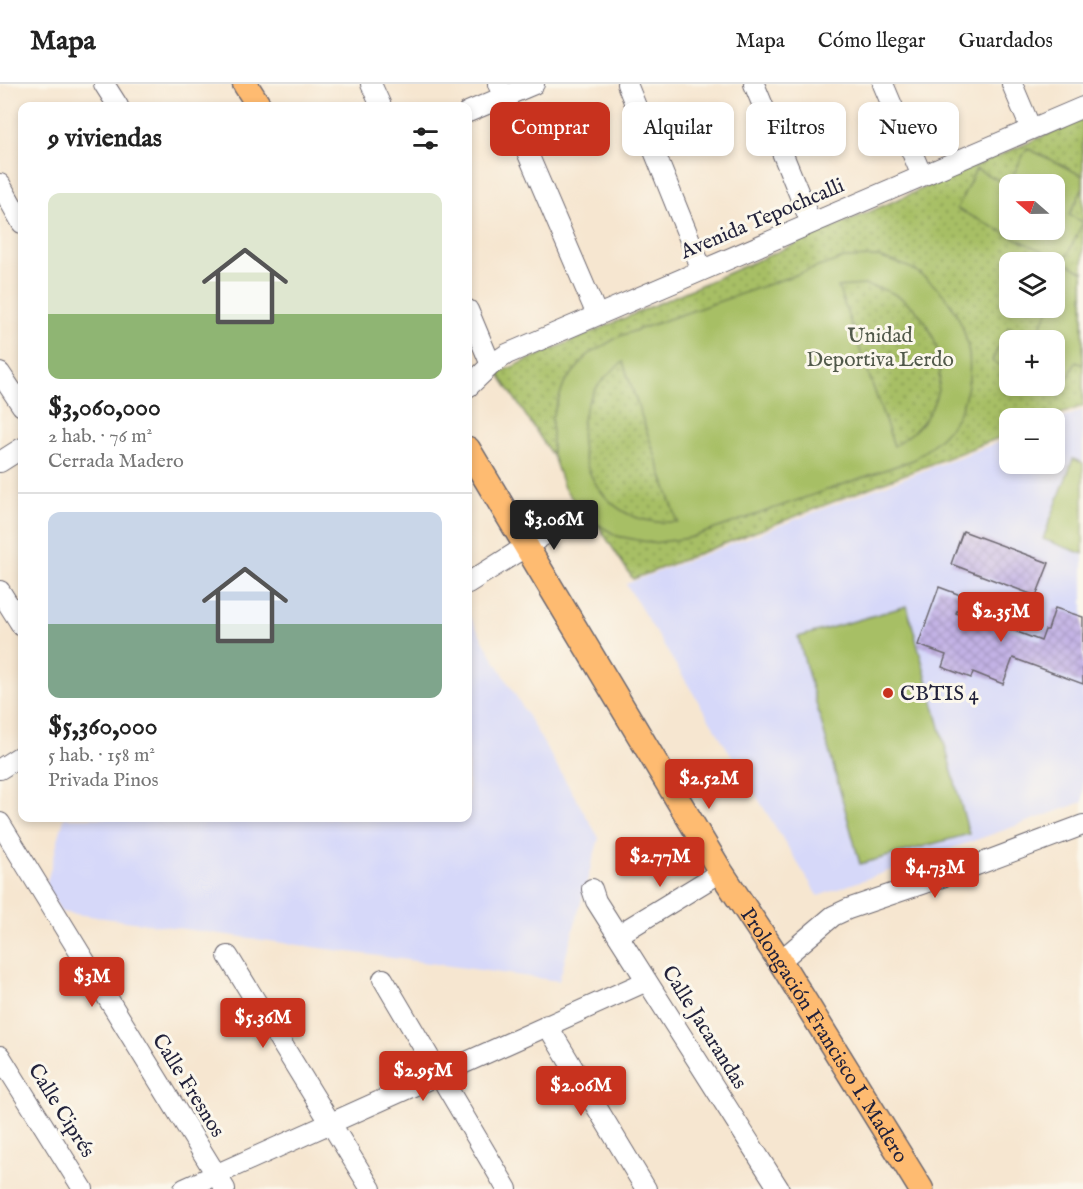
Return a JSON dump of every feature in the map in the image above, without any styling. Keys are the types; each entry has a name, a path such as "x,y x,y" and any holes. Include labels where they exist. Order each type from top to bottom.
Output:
{"main road":[{"path":"245,84 256,102"},
{"name":"Prolongación Francisco I. Madero","path":"472,456 721,872 780,961 921,1189"}],"street":[{"path":"104,84 115,102"},
{"path":"371,84 379,102"},
{"path":"472,109 501,90 534,84"},
{"path":"627,84 702,270"},
{"path":"754,84 811,223"},
{"path":"884,84 922,176"},
{"path":"1012,84 1031,129"},
{"path":"501,90 597,315"},
{"name":"Avenida Tepochcalli","path":"472,383 507,354 1083,107"},
{"path":"0,184 18,215"},
{"path":"472,320 491,365"},
{"path":"0,373 18,400"},
{"path":"0,462 18,451"},
{"path":"472,580 563,523"},
{"path":"0,591 18,620"},
{"path":"0,769 18,758"},
{"name":"Calle Fresnos","path":"0,823 220,1182"},
{"path":"780,961 833,916 848,909 974,866 1083,825"},
{"path":"618,935 721,872"},
{"name":"Calle Jacarandas","path":"592,889 596,901 779,1189"},
{"path":"228,956 371,1189"},
{"path":"383,979 507,1189"},
{"path":"184,1189 220,1182 331,1123 647,981"},
{"path":"547,1026 646,1189"},
{"name":"Calle Ciprés","path":"0,1056 83,1189"}],"shaded area":[{"name":"CBTIS 4","path":"1083,410 1083,802 818,896 626,584 999,442 999,474 1065,474 1065,417"},
{"path":"472,621 599,838 559,981 61,912 46,886 63,822 472,822"}],"green space":[{"name":"Unidad Deportiva Lerdo","path":"1083,119 1083,406 1065,413 1065,408 999,408 999,438 633,579 498,373"},
{"path":"1027,148 1083,176 1083,188 1069,215 1083,222 1065,260 1065,252 1044,252 1020,240 1065,240 1065,174 1014,174"},
{"path":"976,169 999,180 999,230 957,209"},
{"path":"878,257 912,269 938,289 959,320 966,337 969,355 966,393 956,419 940,438 913,460 689,538 653,543 617,536 586,517 564,488 552,453 552,417 565,382 589,354 620,336 844,258","holes":["865,285 892,293 907,302 928,327 939,358 940,374 937,391 929,413 911,434 894,446 838,287","623,362 678,522 650,521 632,516 616,507 603,494 586,462 582,444 582,426 586,408 601,382"]},
{"path":"1065,263 1083,272 1083,365 1076,362 1065,383 1065,330 1038,330 1045,318 1065,318"},
{"path":"999,346 999,365 992,361"},
{"path":"1073,459 1083,463 1083,554 1043,539"},
{"path":"907,606 969,834 860,864 798,637"}],"building":[{"path":"963,531 1049,563 1036,596 951,564"},
{"path":"939,587 963,596 956,613 994,627 996,624 1041,641 1045,630 1048,630 1055,608 1083,617 1083,684 1013,658 1003,684 973,672 971,678 942,667 946,655 918,645"}],"place":[{"name":"CBTIS 4","path":"888,693"}]}
